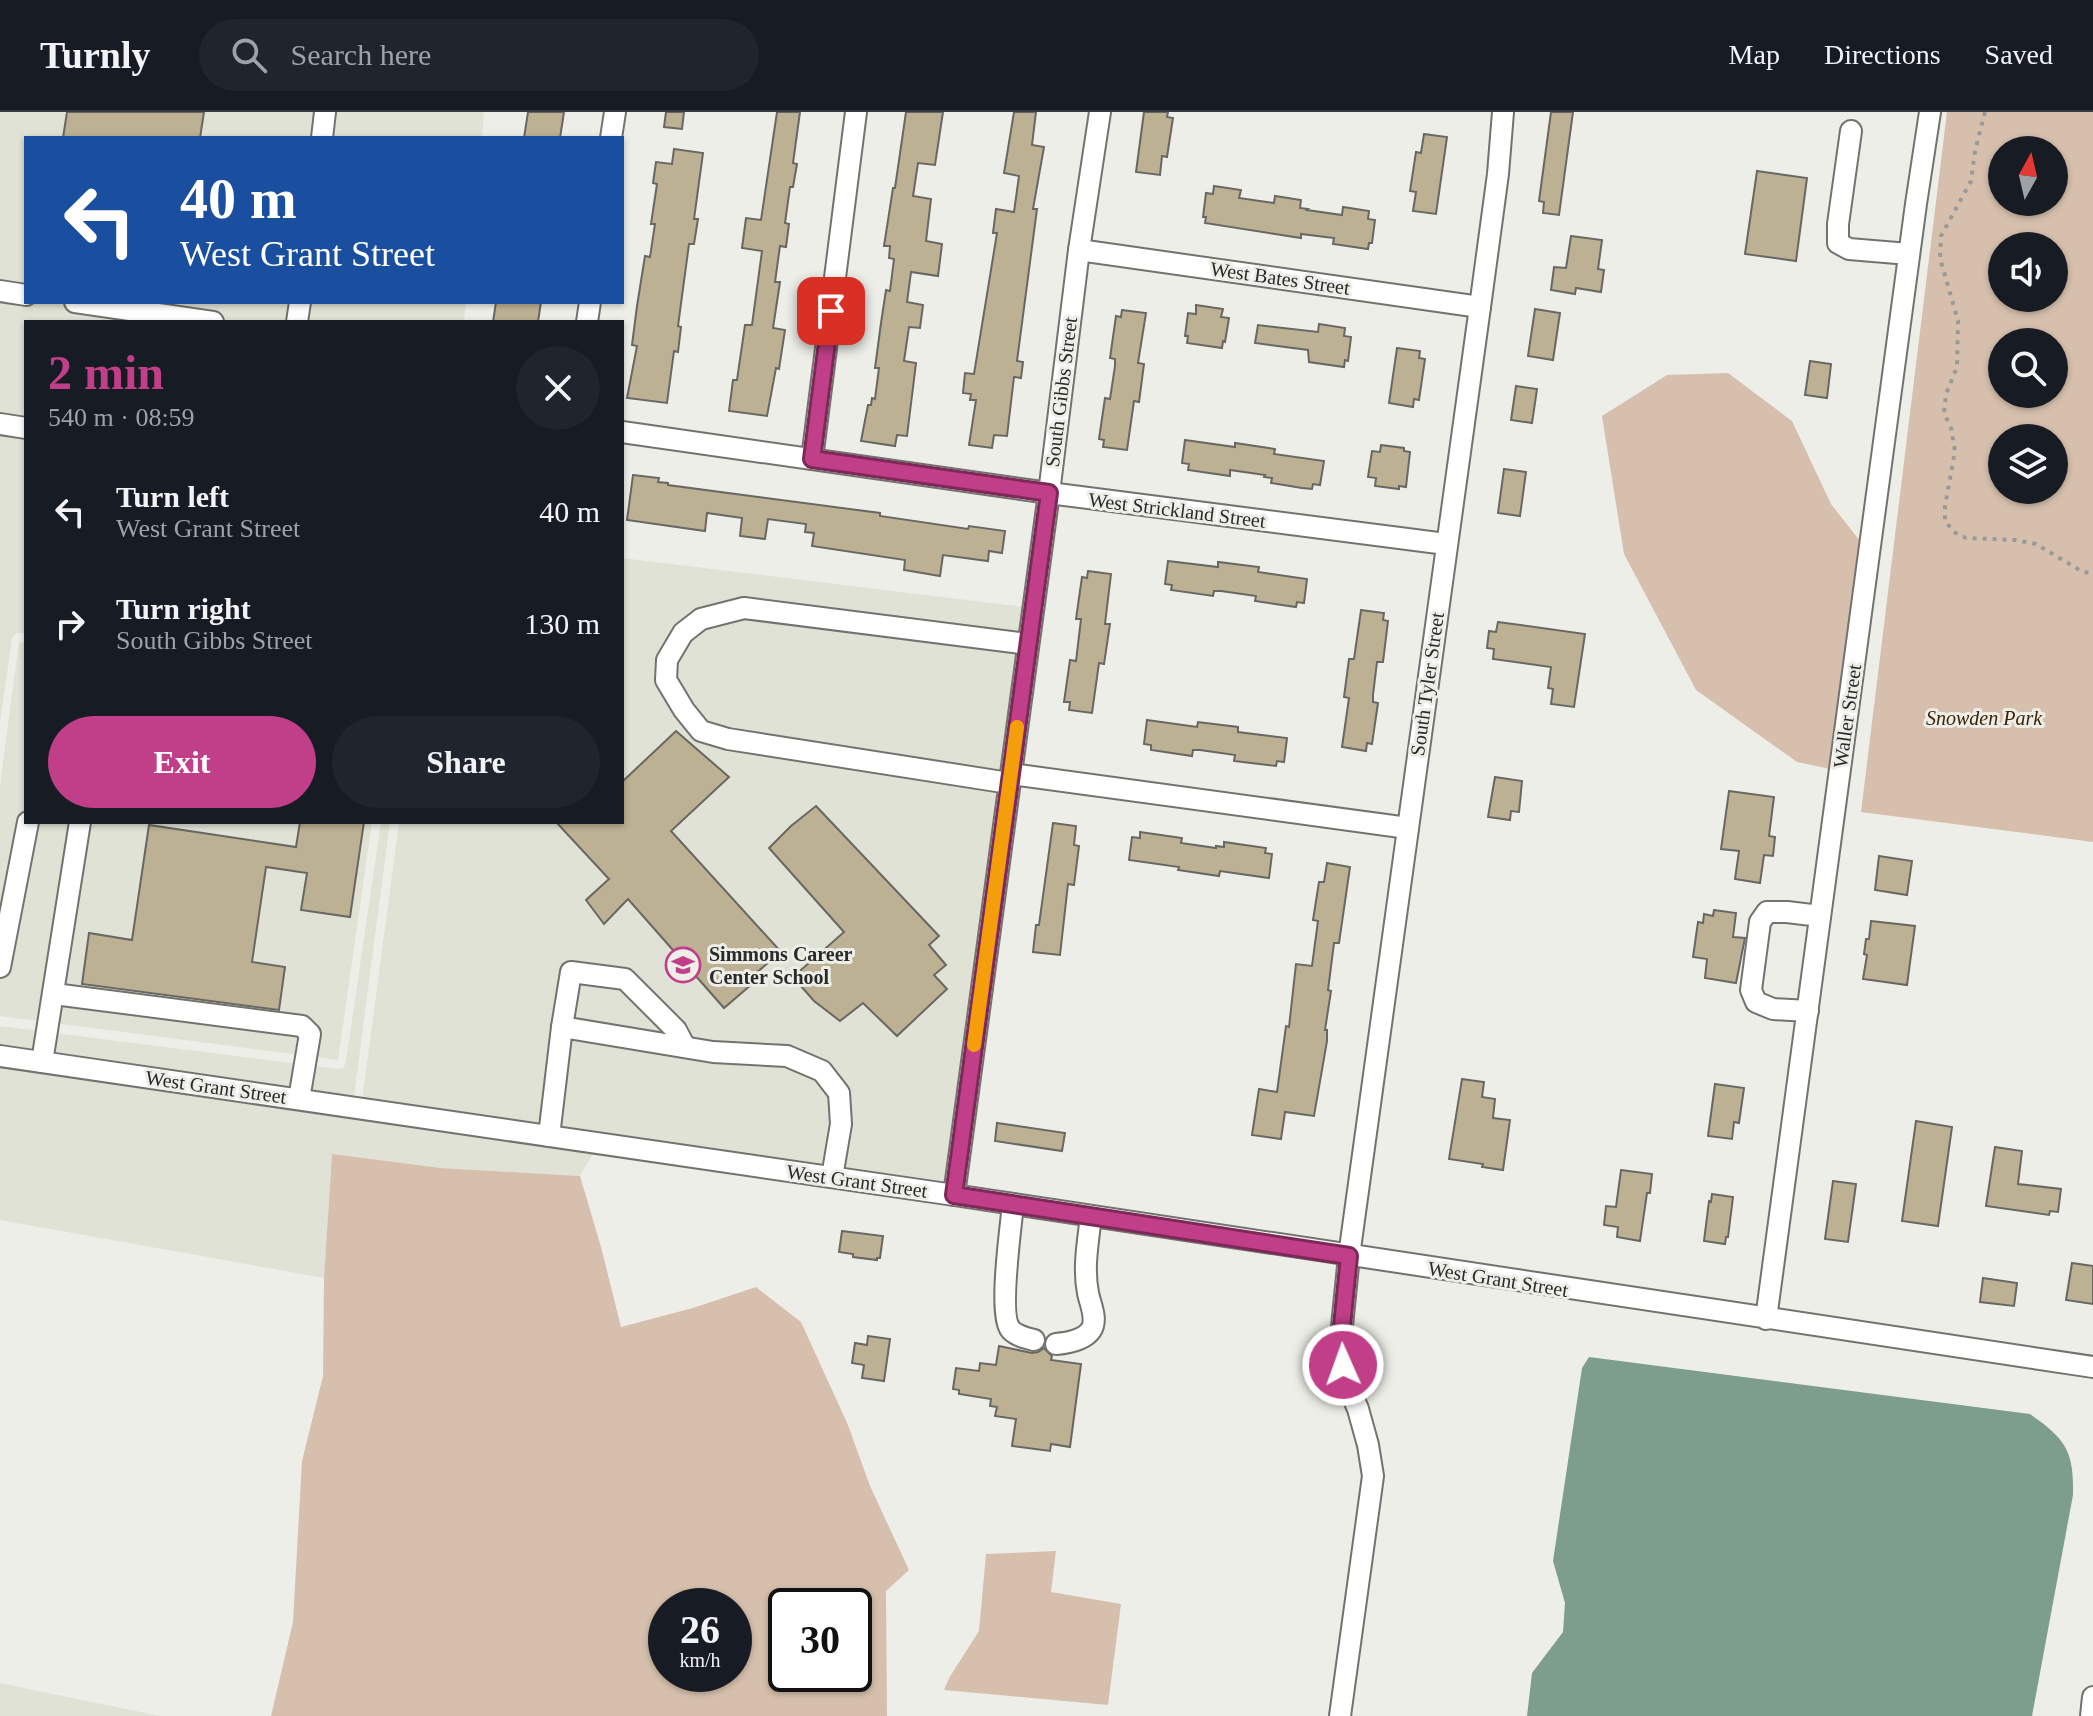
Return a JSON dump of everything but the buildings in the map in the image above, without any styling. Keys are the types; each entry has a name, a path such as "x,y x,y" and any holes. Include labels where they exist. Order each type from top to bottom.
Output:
{"street":[{"path":"322,136 325,112"},
{"path":"611,136 615,112"},
{"path":"812,459 856,112"},
{"name":"South Gibbs Street","path":"954,1195 1100,112"},
{"name":"South Tyler Street","path":"1340,1716 1373,1476 1368,1445 1347,1383 1340,1346 1349,1256 1498,174 1503,112"},
{"name":"Waller Street","path":"1766,1319 1930,112"},
{"path":"1851,131 1838,243 1849,249 1909,254"},
{"name":"West Bates Street","path":"1079,250 1480,307"},
{"path":"0,291 24,295"},
{"path":"80,304 108,314 187,320"},
{"path":"0,424 24,428"},
{"name":"West Strickland Street","path":"624,432 1049,493 1446,544"},
{"path":"1028,644 744,608 701,619 683,633 667,660 666,680 701,731 738,741 1408,828"},
{"path":"0,967 28,824"},
{"path":"42,1062 80,824"},
{"path":"1808,1011 1773,1009 1756,1002 1751,990 1760,922 1767,912 1820,916"},
{"path":"549,1136 571,972 625,979 676,1030 685,1047"},
{"path":"54,994 302,1026 310,1034 299,1099"},
{"path":"562,1027 713,1052 787,1056 822,1071 839,1093 841,1124 832,1177"},
{"name":"West Grant Street","path":"0,1056 954,1195 2093,1367"},
{"path":"1013,1204 1006,1271 1008,1324 1020,1336 1034,1340"},
{"path":"1056,1344 1078,1339 1093,1325 1086,1263 1091,1216"},
{"path":"2091,1716 2093,1697"}],"path":[{"path":"1985,112 1971,181 1941,236 1940,258 1958,321 1957,367 1946,394 1944,413 1951,428 1955,451 1945,521 1954,532 1966,538 2036,544 2083,572 2093,573"}],"shaded area":[{"path":"0,112 484,112 482,136 24,136 24,304 466,304 464,320 24,320 24,633 16,633 12,638 0,723"},
{"name":"Simmons Career Center School","path":"624,558 1033,608 954,1195 361,1108 399,824 624,824"},
{"path":"19,642 24,643 24,824 372,824 338,1060 0,1016 0,785"},
{"path":"381,824 390,824 354,1096 0,1044 0,1026 339,1069 344,1067"},
{"path":"0,1067 593,1154 580,1176 441,1168 332,1154 324,1278 0,1220"},
{"path":"1589,1357 2030,1414 2052,1431 2069,1457 2073,1495 2032,1716 1527,1716 1532,1673 1563,1632 1565,1603 1553,1561 1582,1368"},
{"path":"0,1683 160,1716 0,1716"}],"green space":[{"name":"Snowden Park","path":"1947,112 2093,112 2093,842 1861,812"},
{"path":"1728,373 1792,421 1831,504 1860,541 1830,769 1797,762 1696,690 1624,554 1602,416 1667,375"},
{"path":"332,1154 441,1168 580,1176 621,1327 756,1287 801,1322 909,1570 886,1591 887,1716 271,1716 293,1622 302,1461 323,1376 324,1278"},
{"path":"1056,1551 1051,1592 1121,1604 1108,1705 944,1690 979,1631 986,1554"}],"slow traffic":[{"path":"974,1045 1017,727"}],"place":[{"name":"Simmons Career Center School","path":"683,965"}],"route":[{"path":"831,311 812,459 1049,493 954,1195 1349,1256 1340,1346 1343,1365"}]}
